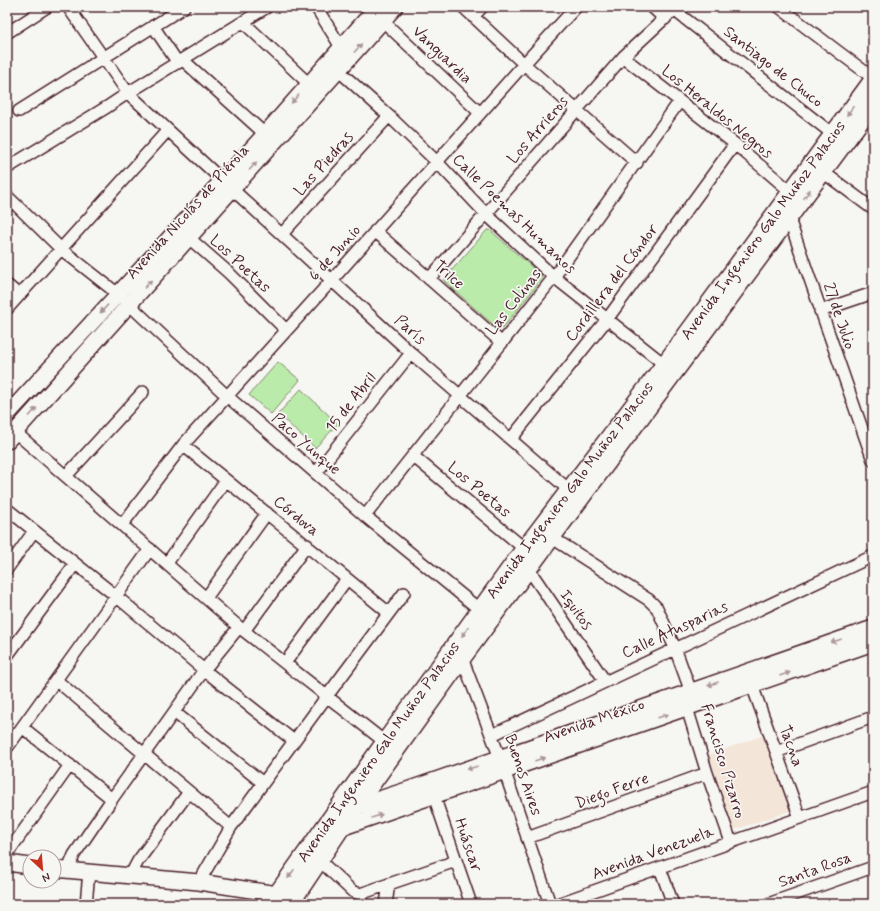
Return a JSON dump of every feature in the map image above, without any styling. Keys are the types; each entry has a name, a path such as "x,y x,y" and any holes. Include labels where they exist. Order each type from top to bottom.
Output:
{"main road":[{"name":"Avenida Ingeniero Galo Muñoz Palacios","path":"785,212 791,192 873,79"},
{"name":"Avenida Ingeniero Galo Muñoz Palacios","path":"348,806 385,742 480,610 523,559 551,537 670,368 785,212 824,172 873,104"},
{"name":"Avenida Ingeniero Galo Muñoz Palacios","path":"279,901 348,806 462,658 523,559 569,490 670,368"},
{"name":"Avenida Ingeniero Galo Muñoz Palacios","path":"279,901 319,860 334,826"}],"street":[{"path":"7,33 47,7"},
{"name":"París","path":"68,7 128,93 411,353 569,490"},
{"path":"19,111 184,7"},
{"path":"7,168 267,7"},
{"path":"316,7 342,47"},
{"name":"Avenida Nicolás de Piérola","path":"7,415 124,299 189,238 265,134 342,47 380,14 395,7"},
{"path":"463,7 524,64 637,163"},
{"path":"473,17 482,7"},
{"name":"6 de Junio","path":"122,525 183,445 576,7"},
{"path":"652,7 665,19"},
{"path":"779,7 873,79"},
{"name":"Los Arrieros","path":"429,279 623,57 665,19 674,8"},
{"name":"Santiago de Chuco","path":"674,8 834,134"},
{"name":"Avenida Nicolás de Piérola","path":"11,436 124,299 227,185 338,70 380,14"},
{"name":"Vanguardia","path":"380,14 480,113"},
{"path":"243,22 308,84"},
{"path":"153,26 180,62 265,134"},
{"name":"Los Heraldos Negros","path":"623,57 735,144 791,192"},
{"name":"Calle Poemas Humanos","path":"338,70 389,116 486,214 554,277 670,368"},
{"name":"Las Colinas","path":"365,516 554,277 637,163 679,102"},
{"name":"Las Piedras","path":"282,234 389,116"},
{"path":"7,309 168,130"},
{"name":"Cordillera del Cóndor","path":"511,439 608,318 735,144"},
{"path":"824,172 873,209"},
{"name":"Paco Yunque","path":"7,196 61,249 124,299 227,396 365,516 480,610"},
{"name":"27 de Julio","path":"785,212 873,460"},
{"name":"Trilce","path":"375,231 502,343"},
{"name":"Los Poetas","path":"189,238 229,273 286,330"},
{"path":"7,285 19,295"},
{"path":"820,311 873,293"},
{"name":"15 de Abril","path":"316,473 411,353"},
{"path":"66,476 143,392"},
{"path":"11,436 66,476 242,629 385,742"},
{"name":"Córdova","path":"183,445 389,613"},
{"name":"Los Poetas","path":"413,456 523,559"},
{"path":"167,563 226,480"},
{"path":"7,509 116,596 204,670 294,741"},
{"path":"206,598 267,513"},
{"path":"7,568 34,531"},
{"name":"Francisco Pizarro","path":"551,537 649,600 657,608 675,648 691,692 687,708 707,773 731,842"},
{"path":"62,868 74,855 204,670 242,629 306,545"},
{"path":"7,748 150,549"},
{"name":"Calle Atusparias","path":"492,734 873,556"},
{"name":"Iquitos","path":"523,559 605,681"},
{"path":"7,656 75,564"},
{"path":"285,663 347,579"},
{"path":"199,882 231,827 404,593"},
{"name":"Avenida México","path":"334,826 434,796 503,765 691,692 873,628"},
{"name":"Avenida México","path":"348,806 503,765 687,708 873,643"},
{"name":"Buenos Aires","path":"462,658 492,734 550,904"},
{"path":"56,680 231,827"},
{"name":"Tacna","path":"752,685 800,818"},
{"path":"174,712 263,783"},
{"path":"776,752 873,717"},
{"path":"22,727 112,799"},
{"path":"7,854 70,765"},
{"name":"Diego Ferre","path":"527,838 707,773"},
{"path":"130,876 138,861 190,792"},
{"name":"Avenida Venezuela","path":"557,904 873,792"},
{"name":"Huáscar","path":"434,796 471,904"},
{"path":"319,860 352,891 360,894 456,861"},
{"path":"7,863 22,865"},
{"name":"Santa Rosa","path":"768,904 873,867"},
{"path":"660,868 673,904"},
{"path":"62,869 199,882 279,901"},
{"path":"86,904 89,872"},
{"path":"386,904 389,884"}],"shaded area":[{"path":"764,735 790,811 734,830 708,755"}],"green space":[{"path":"487,230 490,230 542,276 542,279 502,329 499,330 444,281 444,279"},
{"path":"278,362 300,380 271,414 249,395"},
{"path":"301,389 338,424 315,448 278,414"}]}
